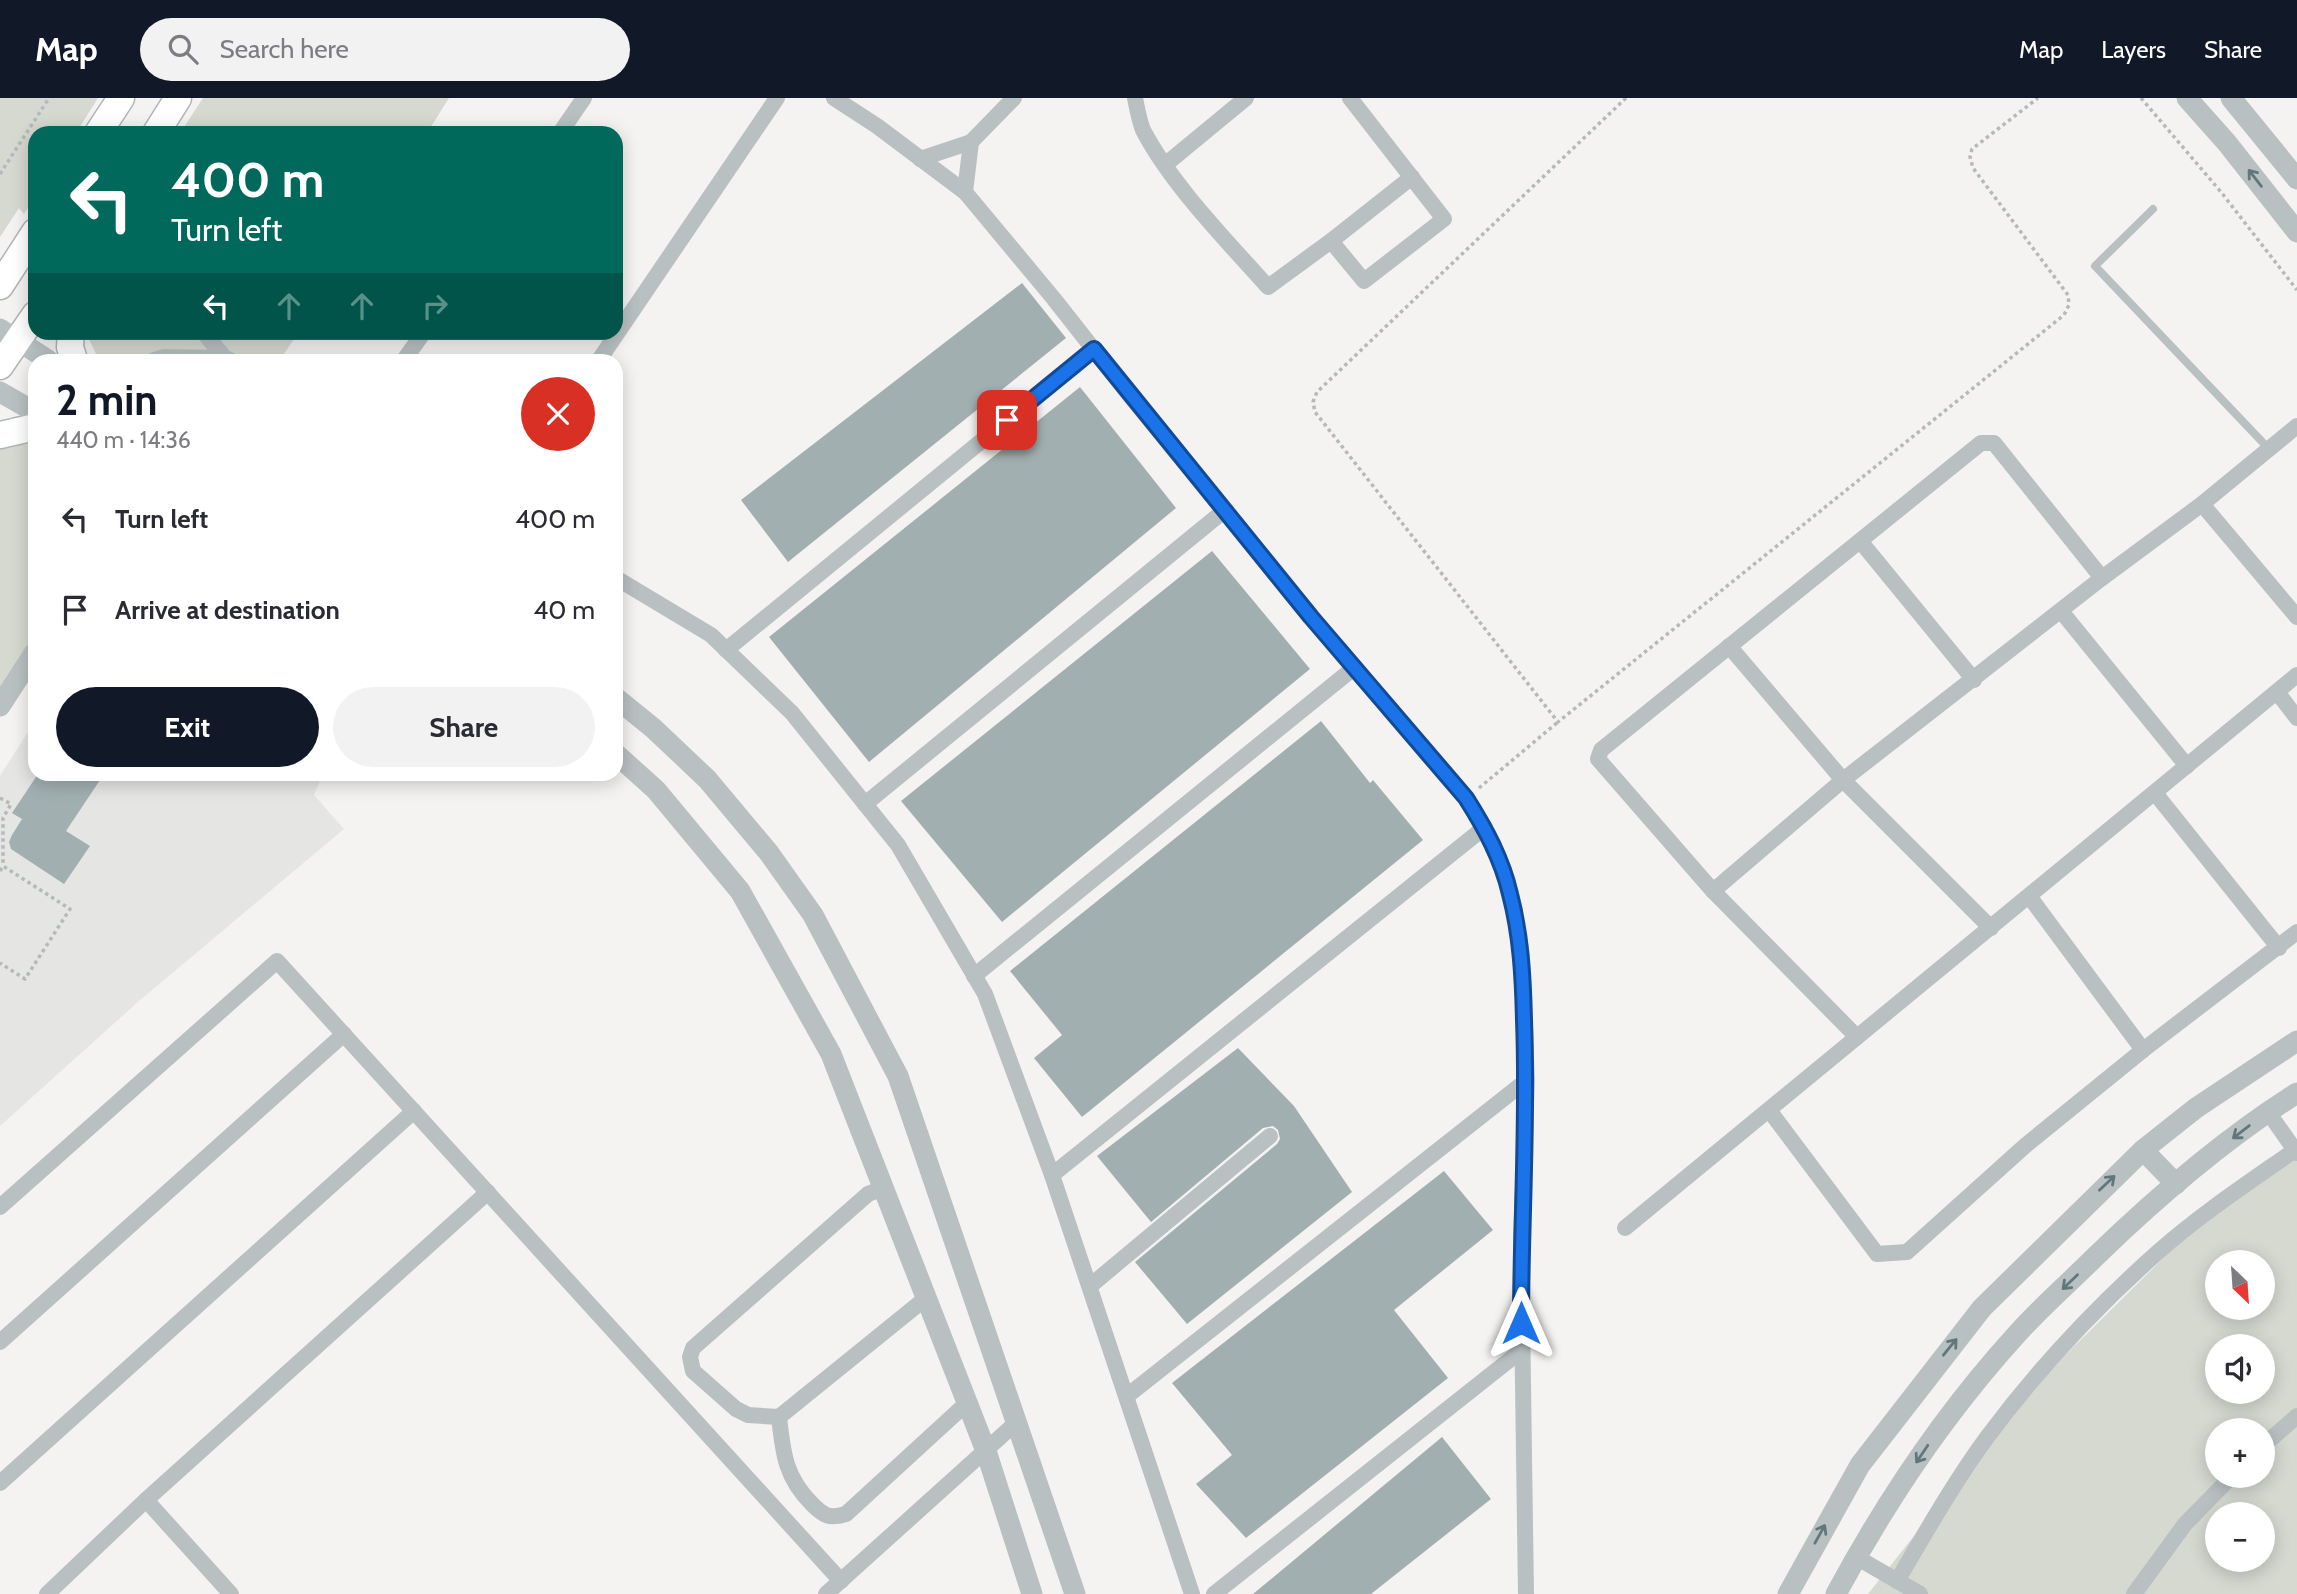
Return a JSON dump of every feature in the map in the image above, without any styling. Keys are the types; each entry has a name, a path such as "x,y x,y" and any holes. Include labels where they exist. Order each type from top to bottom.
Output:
{"main road":[{"path":"103,126 121,98"},
{"path":"160,126 178,98"},
{"path":"0,286 28,243"},
{"path":"0,366 9,335 28,320"},
{"path":"0,435 28,429"}],"street":[{"path":"565,126 584,98"},
{"path":"623,325 777,98"},
{"path":"834,98 965,192 1311,617 1466,798 1494,846 1510,893 1521,948 1527,1080 1521,1243 1526,1594"},
{"path":"920,159 971,142 1014,98"},
{"path":"1135,98 1142,128 1166,164 1205,216 1268,287 1412,177"},
{"path":"1166,164 1246,98"},
{"path":"1331,241 1364,281 1444,219 1350,98"},
{"path":"2188,98 2297,232"},
{"path":"2231,98 2297,179"},
{"path":"965,192 971,142"},
{"path":"9,335 39,354"},
{"path":"210,340 223,354"},
{"path":"726,650 1094,349"},
{"path":"0,392 28,408"},
{"path":"1713,891 1843,780 2102,578 2202,504 2297,426"},
{"path":"1857,1037 1713,891 1598,759 1601,750 1981,443 1994,443 2102,578"},
{"path":"2202,504 2297,617"},
{"path":"865,804 1225,510"},
{"path":"1860,542 1974,680"},
{"path":"623,582 711,635 792,713 898,845 985,995 1052,1175 1192,1594"},
{"path":"2061,611 2187,766"},
{"path":"1729,646 1843,780 1991,928"},
{"path":"0,706 28,663"},
{"path":"974,976 1355,667"},
{"path":"1625,1228 2297,676"},
{"path":"2277,692 2297,718"},
{"path":"623,703 653,727 707,779 769,853 813,915 898,1076 1075,1594"},
{"path":"623,760 656,790 740,891 831,1054 986,1451 1032,1594"},
{"path":"2155,793 2279,948"},
{"path":"1052,1175 1485,827"},
{"path":"2029,896 2143,1050"},
{"path":"1769,1110 1877,1254 1907,1252 2026,1144 2297,932"},
{"path":"0,1208 277,961 841,1581"},
{"path":"0,1342 344,1034"},
{"path":"1788,1594 1860,1465 1982,1308 2143,1150 2196,1108 2297,1041"},
{"path":"1127,1396 1527,1080"},
{"path":"1836,1594 1871,1529 1943,1424 2017,1334 2151,1203 2267,1112 2297,1093"},
{"path":"0,1483 414,1111"},
{"path":"1897,1581 1940,1507 1987,1437 2040,1371 2097,1309 2159,1251 2225,1198 2296,1151 2267,1112"},
{"path":"1090,1286 1270,1136"},
{"path":"2143,1150 2176,1184"},
{"path":"883,1188 868,1194 693,1348 690,1357 693,1371 736,1409 748,1415 779,1417 926,1298"},
{"path":"47,1594 146,1500 488,1192"},
{"path":"1214,1594 1522,1350"},
{"path":"779,1417 786,1467 797,1489 824,1516 834,1518 846,1514 967,1404"},
{"path":"2275,1435 2297,1416"},
{"path":"826,1594 1017,1422"},
{"path":"2134,1594 2185,1524 2220,1488"},
{"path":"146,1500 231,1594"},
{"path":"1856,1557 1920,1594"}],"lane":[{"path":"2153,209 2095,266 2269,449"}],"path":[{"path":"31,126 49,98"},
{"path":"1559,722 1315,412 1313,402 1317,392 1626,98"},
{"path":"1466,798 2064,314 2069,305 2068,295 1973,168 1970,157 1972,149 2038,98"},
{"path":"2141,98 2221,192 2297,290"},
{"path":"0,174 28,131"},
{"path":"0,798 11,804 3,818 1,868 70,909 25,979 0,963"}],"shaded area":[{"path":"0,98 98,98 80,126 28,126 28,208 24,214 19,208 0,237"},
{"path":"203,98 449,98 431,126 185,126"},
{"path":"89,340 293,340 284,354 96,354"},
{"path":"28,429 28,659 0,703 0,435"},
{"path":"28,732 28,781 320,781 314,795 344,829 139,1001 0,1126 0,776"},
{"path":"2297,1147 2297,1594 1868,1594 2028,1392 2235,1187"}],"building":[{"path":"1022,283 1066,338 788,562 741,500"},
{"path":"1080,387 1176,508 869,762 769,637"},
{"path":"1212,551 1310,669 1002,922 901,801"},
{"path":"1321,721 1370,783 1373,780 1423,840 1082,1117 1034,1058 1062,1035 1010,971"},
{"path":"33,781 99,781 66,831 90,846 64,884 11,849 9,842 22,819 12,813"},
{"path":"1238,1048 1294,1106 1352,1192 1187,1324 1135,1262 1277,1144 1280,1139 1278,1130 1273,1126 1263,1128 1151,1222 1097,1156"},
{"path":"1444,1171 1493,1230 1394,1310 1448,1378 1246,1538 1196,1484 1232,1455 1172,1383"},
{"path":"1442,1437 1491,1499 1371,1594 1253,1594"}],"route":[{"path":"1007,420 1094,349 1311,617 1466,798 1485,827 1510,893 1521,948 1527,1080 1521,1323"}]}
